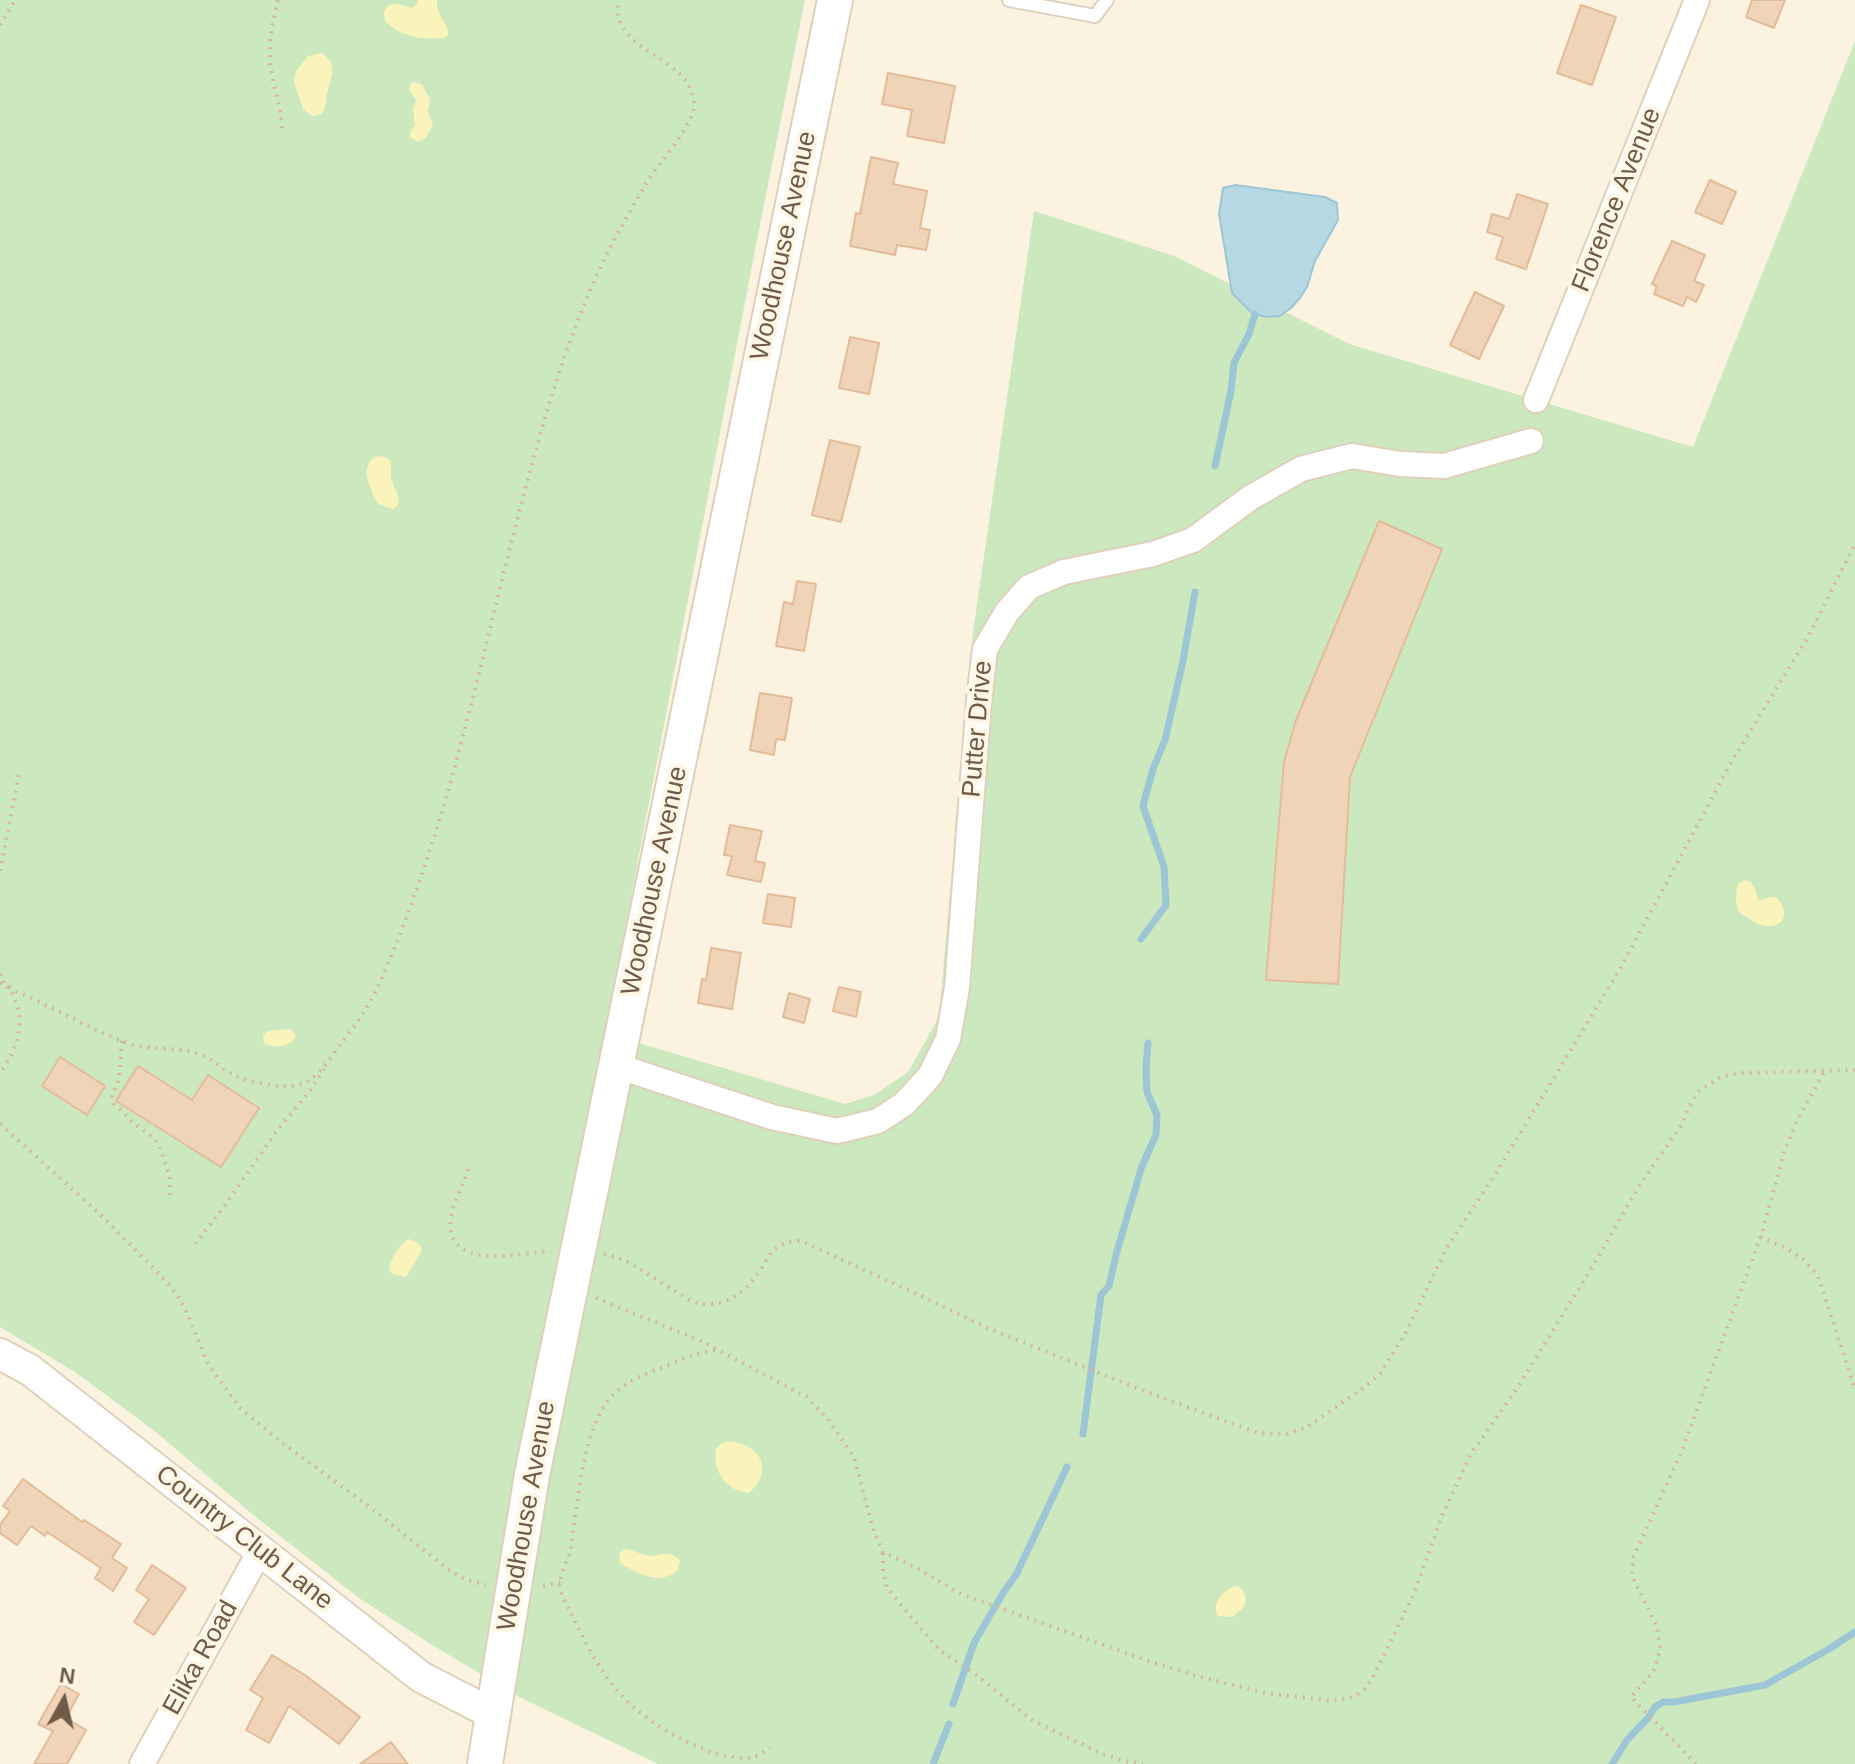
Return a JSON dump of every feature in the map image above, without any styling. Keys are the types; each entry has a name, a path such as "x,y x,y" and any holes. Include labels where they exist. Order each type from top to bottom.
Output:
{"main road":[{"name":"Woodhouse Avenue","path":"485,1764 532,1475 835,0"}],"street":[{"name":"Florence Avenue","path":"1536,400 1697,0"},
{"name":"Putter Drive","path":"617,1066 772,1117 837,1131 878,1121 904,1104 930,1076 948,1039 957,988 985,649 1007,612 1029,587 1064,572 1153,554 1193,540 1250,498 1301,469 1352,456 1400,464 1444,466 1531,441"},
{"name":"Country Club Lane","path":"0,1354 30,1370 421,1677 493,1714"},
{"name":"Elika Road","path":"142,1764 260,1551"}],"lane":[{"path":"1009,0 1095,16 1107,0"}],"path":[{"path":"0,25 15,0"},
{"path":"278,0 270,51 282,128"},
{"path":"195,1244 269,1141 309,1092 373,997 404,926 447,795 539,437 570,342 600,268 619,231 647,182 691,119 694,105 691,91 669,65 643,49 625,32 616,9 618,0"},
{"path":"468,1169 451,1218 451,1231 464,1250 478,1255 496,1257 578,1250 612,1255 691,1301 713,1306 725,1302 749,1284 777,1248 789,1241 801,1241 983,1326 1228,1422 1268,1435 1287,1434 1307,1427 1380,1374 1405,1334 1446,1249 1620,969 1732,761 1808,637 1855,544"},
{"path":"0,871 19,775"},
{"path":"0,974 2,984 16,1003 20,1026 14,1053 0,1072"},
{"path":"2,984 122,1040 149,1048 178,1049 201,1055 231,1075 256,1083 282,1086 304,1084 334,1054"},
{"path":"122,1040 119,1080 112,1096 114,1104 154,1138 170,1177 170,1195"},
{"path":"1696,1764 1631,1697 1655,1668 1660,1649 1657,1627 1632,1576 1633,1558 1681,1453 1760,1237 1785,1149 1825,1070"},
{"path":"883,1552 961,1594 1196,1676 1265,1693 1332,1701 1354,1697 1366,1688 1373,1677 1404,1615 1443,1513 1472,1452 1514,1393 1639,1186 1682,1124 1700,1090 1721,1077 1740,1073 1855,1070"},
{"path":"0,1124 152,1265 187,1313 208,1364 240,1408 281,1442 449,1570 478,1584 514,1588 560,1582"},
{"path":"1760,1237 1803,1259 1818,1276 1855,1389"},
{"path":"570,1290 625,1309 717,1349 807,1397 827,1418 854,1457 874,1532 883,1552 887,1588 939,1650 975,1674 1032,1720 1102,1754 1143,1764"},
{"path":"717,1349 687,1357 646,1374 615,1393 606,1403 596,1421 581,1477 571,1549 561,1572 561,1593 582,1635 619,1694 651,1722 710,1753 736,1758 755,1757 770,1748"}],"green space":[{"path":"0,0 805,0 605,1033 845,1104 874,1095 908,1072 939,1017 973,632 1034,211 1174,256 1349,344 1693,447 1855,41 1855,1764 658,1764 521,1698 359,1598 252,1514 157,1433 75,1372 0,1327"}],"sand":[{"path":"418,0 437,0 448,35 444,38 420,38 398,31 385,21 384,12 388,5 412,8"},
{"path":"321,53 330,61 332,74 324,111 312,116 303,109 294,82 296,71 308,56"},
{"path":"413,82 422,84 430,100 428,112 433,124 426,138 418,142 410,137 415,125 413,109 416,100 409,90"},
{"path":"379,456 391,461 391,479 399,498 398,506 392,509 378,504 367,477 368,464"},
{"path":"1744,880 1753,885 1760,901 1776,897 1783,907 1782,921 1765,926 1738,910 1738,884"},
{"path":"289,1029 296,1034 292,1042 278,1046 264,1043 263,1036 267,1031"},
{"path":"409,1239 419,1243 422,1250 406,1277 392,1274 389,1269 394,1256"},
{"path":"731,1441 751,1448 762,1464 759,1480 748,1493 733,1488 718,1471 716,1449 722,1443"},
{"path":"625,1549 651,1556 671,1554 680,1560 678,1570 664,1577 649,1577 620,1563 619,1554"},
{"path":"1235,1586 1245,1594 1244,1607 1233,1617 1218,1616 1216,1607 1219,1598"}],"water":[{"path":"1235,185 1325,197 1337,203 1338,220 1315,261 1307,287 1291,308 1280,316 1266,317 1252,313 1232,293 1219,214 1223,188"}],"building":[{"path":"1752,0 1785,0 1774,28 1746,17"},
{"path":"1581,5 1616,17 1592,85 1557,73"},
{"path":"888,73 955,86 944,143 907,136 912,110 882,104"},
{"path":"871,157 898,163 893,184 927,191 920,228 930,230 926,250 897,245 895,255 850,246"},
{"path":"1710,180 1736,192 1722,224 1695,212"},
{"path":"1517,194 1548,204 1526,269 1496,259 1503,237 1487,232 1492,214 1509,219"},
{"path":"1672,241 1705,255 1694,281 1704,285 1696,302 1687,297 1683,306 1654,294 1657,286 1652,284"},
{"path":"1475,292 1504,306 1479,359 1450,345"},
{"path":"850,337 879,343 869,394 839,388"},
{"path":"830,440 860,447 841,522 812,515"},
{"path":"1379,521 1442,549 1350,777 1338,984 1266,980 1284,762 1296,720"},
{"path":"797,581 816,584 804,651 776,646 784,602 793,604"},
{"path":"760,693 792,698 785,740 776,739 774,755 750,750"},
{"path":"730,825 762,831 755,861 765,863 761,882 727,875 732,856 724,855"},
{"path":"768,894 795,898 791,927 763,923"},
{"path":"711,948 741,953 732,1009 698,1003 702,979 706,980"},
{"path":"839,987 861,992 856,1017 833,1011"},
{"path":"789,993 810,999 804,1023 783,1017"},
{"path":"60,1057 105,1086 87,1115 42,1086"},
{"path":"138,1066 192,1100 208,1075 259,1108 221,1167 116,1101"},
{"path":"23,1479 82,1522 84,1520 121,1544 112,1558 127,1568 113,1591 95,1578 101,1568 47,1532 45,1536 31,1526 17,1545 0,1533 0,1525 10,1511 3,1506"},
{"path":"152,1565 186,1588 154,1635 134,1622 149,1599 136,1590"},
{"path":"272,1655 305,1675 360,1717 339,1744 289,1706 269,1743 246,1730 263,1698 250,1690"},
{"path":"61,1684 79,1694 66,1718 86,1730 67,1764 34,1764 53,1731 38,1724"},
{"path":"391,1742 408,1764 360,1764"}],"waterway":[{"path":"1215,466 1234,363 1255,314"},
{"path":"1141,939 1166,905 1164,867 1143,806 1165,740 1195,592"},
{"path":"1083,1434 1101,1295 1109,1286 1142,1166 1156,1135 1157,1115 1147,1092 1148,1043"},
{"path":"953,1704 974,1643 1016,1575 1067,1467"},
{"path":"1612,1764 1627,1740 1663,1702 1765,1685 1855,1632"},
{"path":"933,1764 949,1724"}]}
